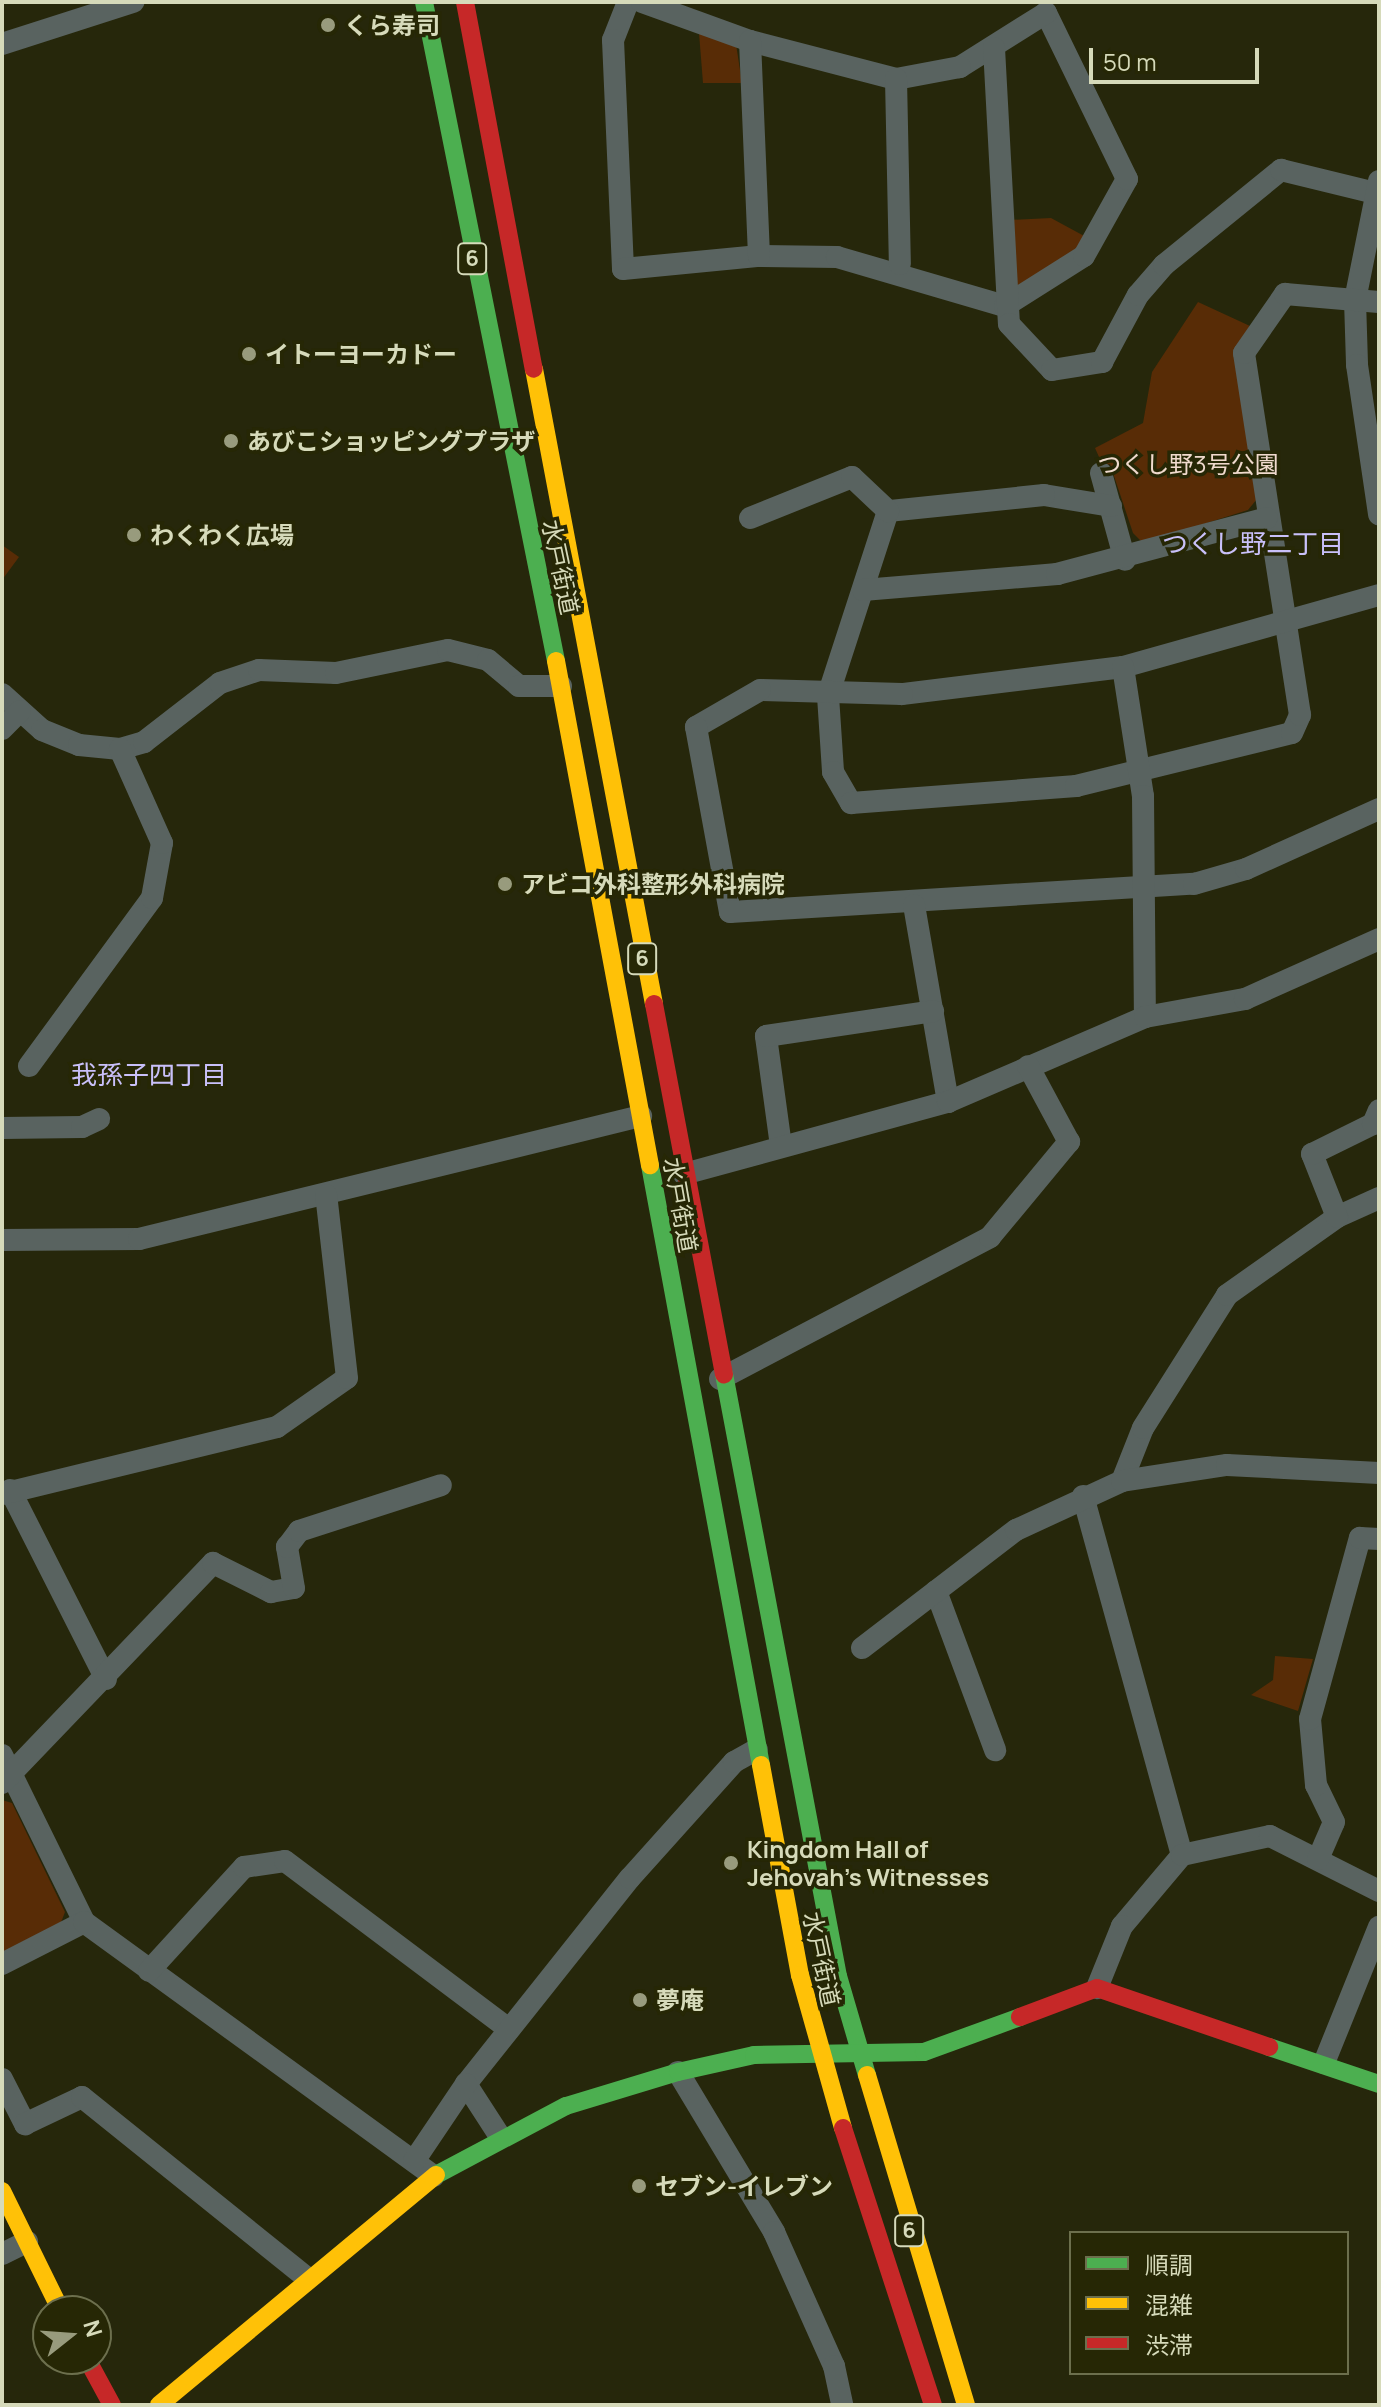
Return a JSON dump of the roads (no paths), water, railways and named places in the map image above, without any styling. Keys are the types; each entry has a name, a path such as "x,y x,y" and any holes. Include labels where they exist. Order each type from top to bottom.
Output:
{"main road":[{"name":"水戸街道","path":"424,2 561,686 757,1749 818,2053 933,2405"},
{"name":"水戸街道","path":"465,2 684,1174 719,1380 859,2055 966,2405"},
{"path":"159,2405 306,2277 433,2176 499,2135 678,2072 754,2055 924,2052 1097,1988 1379,2084"},
{"path":"2,2191 53,2295"},
{"path":"96,2375 112,2405"}],"street":[{"path":"2,44 133,2"},
{"path":"628,2 613,40 623,269 759,256 837,257 1005,306 1084,256 1127,179 1055,7 960,67 896,79 750,41 642,2"},
{"path":"750,41 759,256"},
{"path":"994,48 1005,306 1009,324 1052,370 1075,372 1102,362 1138,295 1164,265 1281,170 1377,187 1355,300 1357,365 1379,514"},
{"path":"896,79 900,264"},
{"path":"888,511 828,696 833,772 851,803 1140,775 1292,733 1300,715 1267,518 1244,353 1285,294 1379,302"},
{"path":"1101,473 1125,560"},
{"path":"750,518 852,477 888,511 1044,495 1111,506"},
{"path":"863,590 1057,574 1125,560 1267,518"},
{"path":"1379,595 1123,667 991,687 828,696 760,690 696,727 730,912 1144,892 1246,869 1379,809"},
{"path":"2,694 20,711 64,740 120,749 144,742 220,683 259,670 336,673 448,650 488,660 527,689 561,686"},
{"path":"1123,667 1140,775 1145,1017"},
{"path":"2,729 20,711"},
{"path":"29,1066 152,898 162,843 120,749"},
{"path":"914,905 948,1102"},
{"path":"684,1174 948,1102 1145,1017 1245,999 1379,939"},
{"path":"781,1146 766,1036 933,1011"},
{"path":"719,1380 990,1237 1069,1142 1028,1066"},
{"path":"1337,1217 1312,1154 1373,1124 1379,1110"},
{"path":"2,1240 139,1239 641,1116"},
{"path":"2,1128 82,1127 99,1119"},
{"path":"106,1679 6,1492 277,1427 347,1378 326,1195"},
{"path":"1122,1481 1143,1428 1227,1295 1337,1217 1379,1198"},
{"path":"862,1648 1016,1530 1083,1496 1122,1481 1227,1465 1379,1473"},
{"path":"8,1780 213,1563 271,1592 294,1588 287,1547 299,1531 441,1485"},
{"path":"1083,1496 1182,1855"},
{"path":"1318,1859 1334,1822 1316,1785 1310,1719 1360,1538 1379,1539"},
{"path":"936,1591 995,1750"},
{"path":"414,2161 466,2084 630,1878 734,1762 757,1749"},
{"path":"2,1755 8,1780 84,1922 433,2176"},
{"path":"1097,1988 1122,1926 1182,1855 1270,1836 1379,1891"},
{"path":"149,1971 244,1867 285,1861 509,2029"},
{"path":"2,1964 84,1922"},
{"path":"1324,2063 1379,1927"},
{"path":"678,2072 774,2232 834,2366 842,2405"},
{"path":"2,2079 25,2124 82,2097 306,2277"},
{"path":"466,2084 499,2135"},
{"path":"2,2254 27,2242"}],"place":[{"name":"くら寿司","path":"328,25"},
{"name":"イトーヨーカドー","path":"249,354"},
{"name":"あびこショッピングプラザ","path":"231,441"},
{"name":"わくわく広場","path":"134,535"},
{"name":"アビコ外科整形外科病院","path":"505,884"},
{"name":"Kingdom Hall of Jehovah's Witnesses","path":"731,1863"},
{"name":"夢庵","path":"640,2000"},
{"name":"セブン-イレブン","path":"639,2186"}],"district":[{"name":"つくし野二丁目","path":"1253,544"},
{"name":"我孫子四丁目","path":"149,1075"}],"park label":[{"name":"つくし野3号公園","path":"1188,464"}]}
